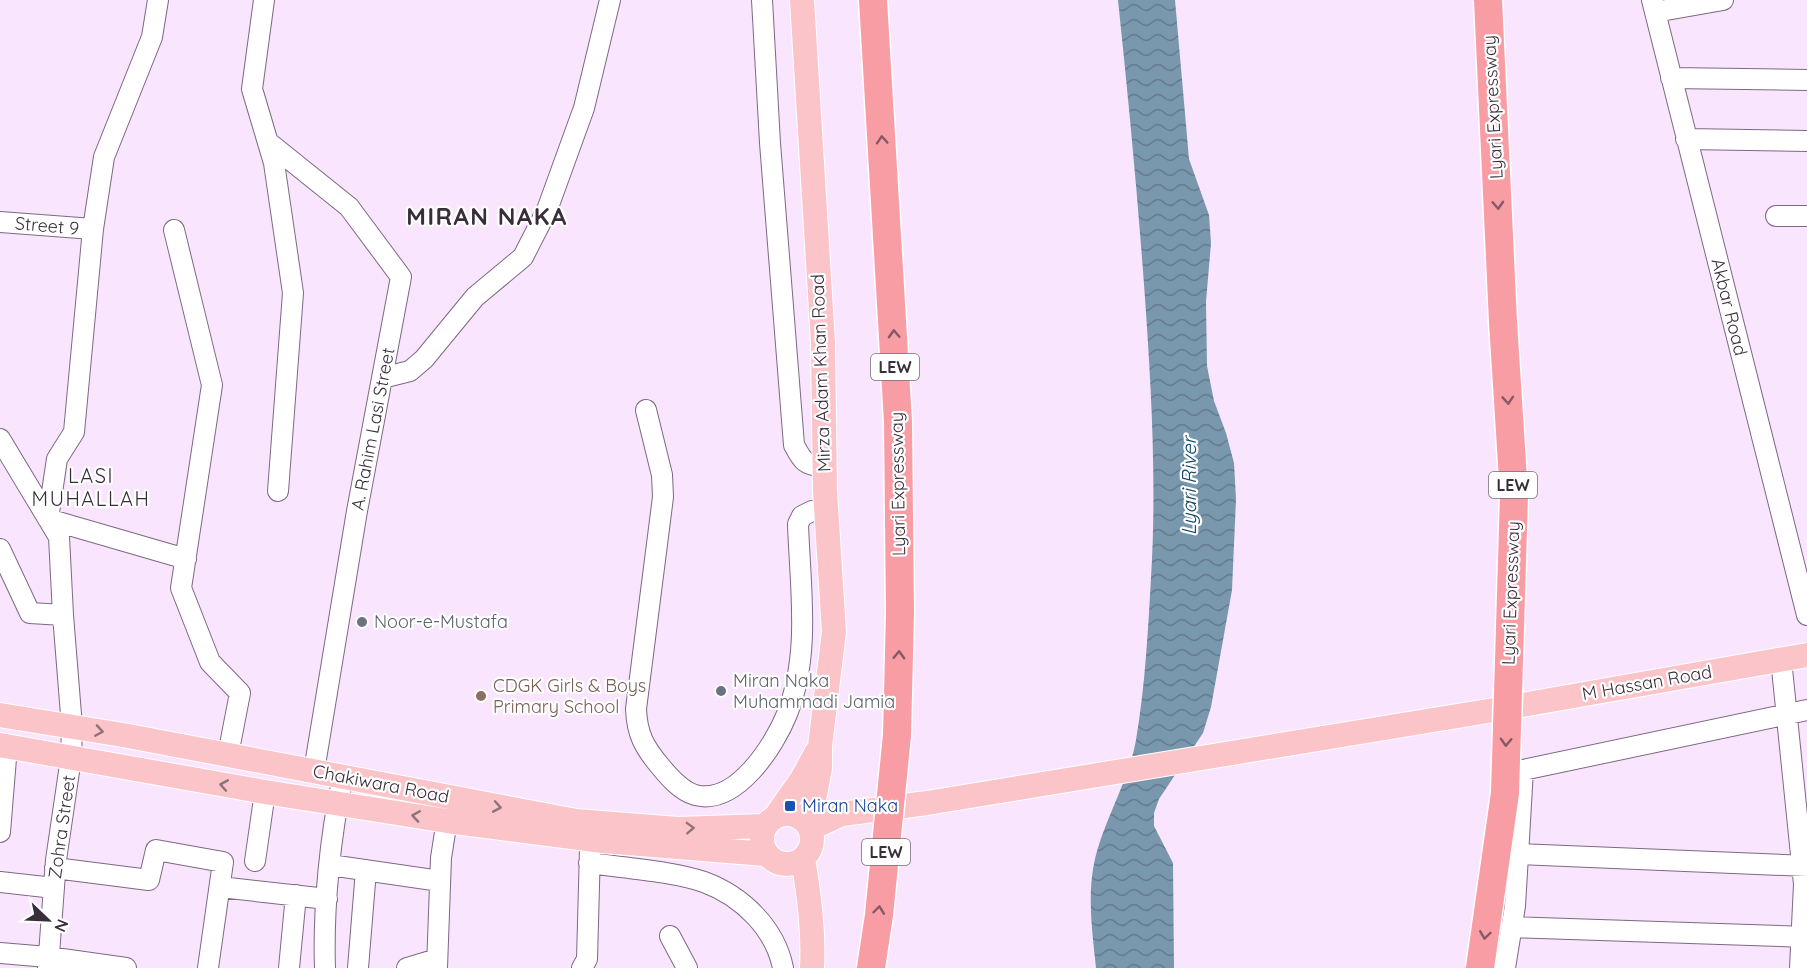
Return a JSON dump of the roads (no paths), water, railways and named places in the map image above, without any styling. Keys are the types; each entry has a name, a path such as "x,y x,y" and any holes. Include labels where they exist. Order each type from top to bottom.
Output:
{"highway":[{"name":"Lyari Expressway","path":"871,968 897,735 900,612 898,422 873,0"},
{"name":"Lyari Expressway","path":"1480,968 1505,793 1514,495 1503,322 1488,0"}],"main road":[{"name":"Mirza Adam Khan Road","path":"802,0 823,343 824,467 834,632 820,746 820,768 809,827"},
{"name":"M Hassan Road","path":"809,827 842,814 927,803 1488,711 1807,655"},
{"name":"Chakiwara Road","path":"0,716 228,754 343,777 449,810"},
{"name":"Chakiwara Road","path":"4,746 337,804 449,810 766,854"},
{"name":"Mirza Adam Khan Road","path":"771,821 802,779 820,746"},
{"path":"791,814 799,817 809,827 811,845 802,859 796,862 780,863 766,854 762,840 771,821 791,814"},
{"name":"Chakiwara Road","path":"591,831 678,829 771,821"},
{"path":"802,859 811,906 812,968"}],"street":[{"path":"158,0 152,37 104,157 93,229 74,432 57,459 48,519 186,560"},
{"path":"264,0 252,89 274,163 293,293 278,491"},
{"path":"382,378 410,371 424,359 476,297 523,257 547,210 584,108 610,0"},
{"path":"762,0 770,143 794,445 802,459 810,466 824,467"},
{"path":"1653,6 1723,0"},
{"name":"Akbar Road","path":"1653,6 1807,615"},
{"path":"1671,78 1807,80"},
{"path":"1686,139 1807,141"},
{"name":"A. Rahim Lasi Street","path":"268,142 349,207 401,277 357,511 314,771"},
{"path":"1776,216 1807,216"},
{"name":"Street 9","path":"0,222 93,229"},
{"path":"174,230 212,385 182,588 210,662 240,693 228,754"},
{"path":"646,410 662,475 663,497 636,709 637,729 666,774 692,794 717,795 743,779 759,762 786,716 796,685 803,643 798,524 801,516 812,511 826,511"},
{"name":"Zohra Street","path":"0,439 59,537 72,727 71,758 55,868 48,962"},
{"path":"0,549 30,614 63,615"},
{"path":"1781,660 1804,866 1804,937 1800,968"},
{"path":"1505,968 1515,906 1523,770 1807,710"},
{"path":"0,832 4,746"},
{"path":"325,968 324,938 330,865 337,804 343,777"},
{"path":"255,861 265,792"},
{"path":"407,968 437,963 441,858 449,810"},
{"path":"582,968 587,959 591,831"},
{"path":"55,868 149,880 156,850 223,862 208,968"},
{"path":"1518,854 1804,866"},
{"path":"589,863 683,877 705,883 727,894 745,905 759,919 780,953 783,968"},
{"path":"330,865 440,881"},
{"path":"358,968 366,870"},
{"path":"0,882 54,888"},
{"path":"220,887 327,898"},
{"path":"289,968 296,895"},
{"path":"1511,927 1804,937"},
{"path":"670,936 687,968"},
{"path":"0,953 48,962 126,968"}],"water":[{"name":"Lyari River","path":"1118,0 1175,0 1189,159 1209,215 1211,243 1206,302 1207,366 1214,401 1234,463 1236,499 1232,590 1211,707 1203,733 1159,799 1154,813 1154,826 1173,863 1174,968 1096,968 1092,924 1092,880 1097,851 1133,754 1136,740 1146,659 1153,541 1152,431 1147,321"}],"place":[{"name":"Noor-e-Mustafa","path":"362,622"},
{"name":"Miran Naka Muhammadi Jamia","path":"721,691"},
{"name":"CDGK Girls & Boys Primary School","path":"481,696"},
{"name":"Miran Naka","path":"790,806"}],"district":[{"name":"MIRAN NAKA","path":"487,217"},
{"name":"LASI MUHALLAH","path":"91,488"}]}
